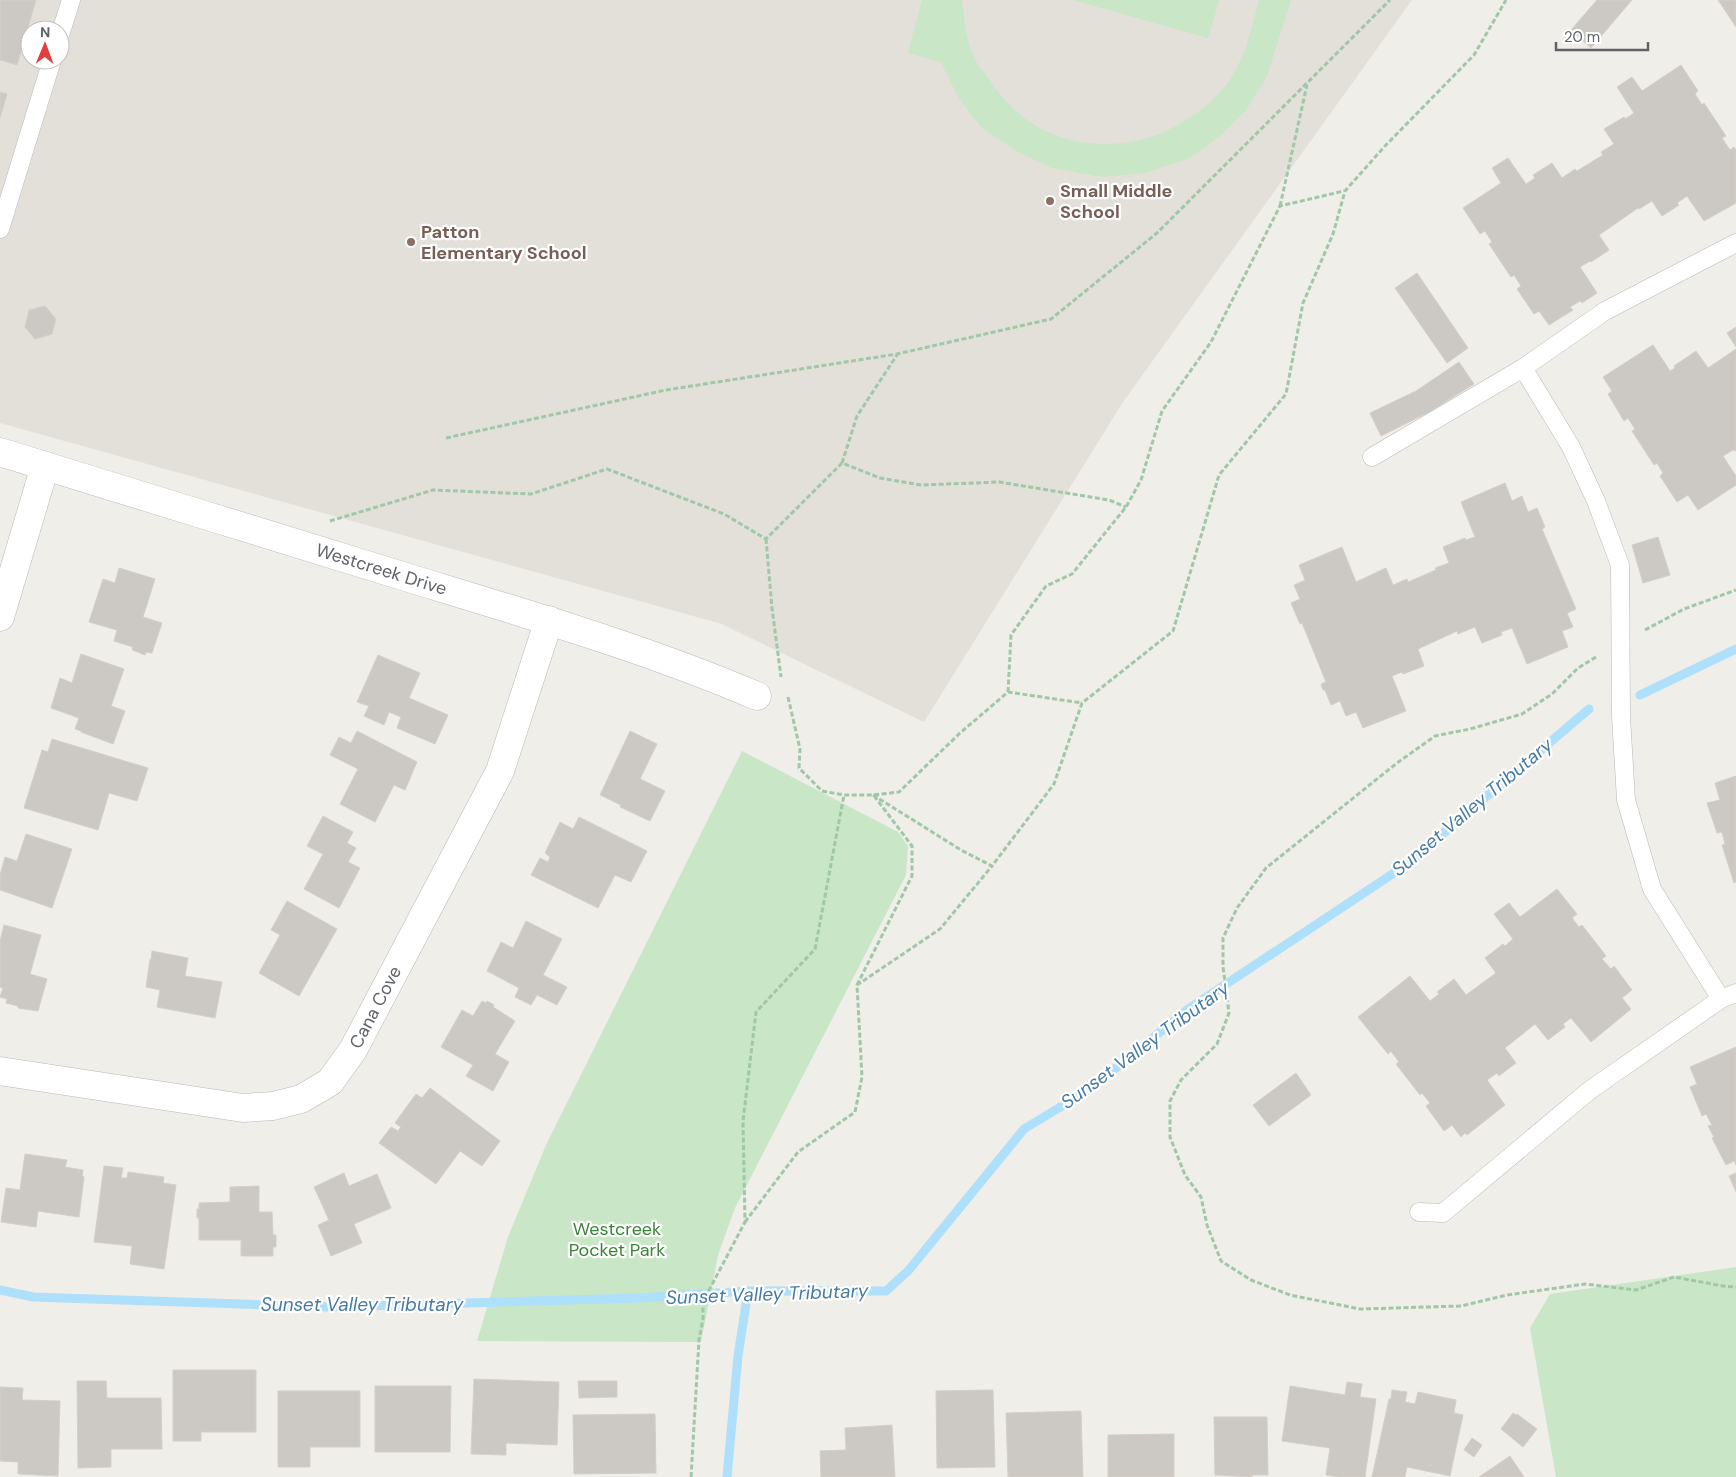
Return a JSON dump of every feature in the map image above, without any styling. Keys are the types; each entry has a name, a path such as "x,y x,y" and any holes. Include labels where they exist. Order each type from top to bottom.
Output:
{"street":[{"name":"Westcreek Drive","path":"0,452 549,620 698,671 758,696"},
{"path":"0,616 45,466"},
{"name":"Cana Cove","path":"0,1071 243,1108 273,1106 301,1099 330,1082 353,1050 500,771 549,620"}],"lane":[{"path":"65,20 71,0"},
{"path":"0,229 49,70"},
{"path":"1372,457 1523,368 1605,311 1736,243"},
{"path":"1419,1212 1443,1213 1590,1090 1729,996 1652,889 1649,880 1626,800 1620,716 1620,565 1596,501 1571,447 1523,368"}],"path":[{"path":"446,438 666,390 897,354 1051,319 1156,233 1390,0"},
{"path":"857,985 940,929 992,866 1054,784 1082,704 1173,631 1219,475 1286,394 1303,303 1332,234 1345,191 1385,146 1474,55 1506,0"},
{"path":"788,696 800,749 799,768 822,791 844,795 873,795 899,792 960,733 1008,692 1011,635 1046,586 1072,574 1126,507 1141,480 1162,411 1211,342 1280,206 1307,83"},
{"path":"1280,206 1345,191"},
{"path":"781,677 766,539 842,462 857,416 897,354"},
{"path":"842,462 880,478 921,485 999,482 1109,500 1126,507"},
{"path":"329,521 433,490 531,494 607,469 724,514 766,539"},
{"path":"1736,590 1684,609 1620,643 1578,668 1552,694 1522,714 1470,729 1435,736 1390,768 1266,868 1236,908 1223,938 1223,967 1229,1013 1217,1044 1181,1080 1170,1101 1170,1137 1185,1175 1201,1197 1207,1225 1221,1261 1251,1280 1290,1294 1360,1309 1461,1306 1506,1295 1585,1284 1636,1290 1674,1277 1736,1287"},
{"path":"1008,692 1082,704"},
{"path":"745,1222 743,1122 756,1012 815,950 844,795"},
{"path":"873,795 961,850 992,866"},
{"path":"691,1477 699,1340 703,1308 707,1294 745,1222 798,1152 854,1112 862,1077 857,985 912,876 912,846 873,795"}],"shaded area":[{"name":"Patton Elementary School","path":"0,0 1412,0 1123,402 924,722 722,624 0,423"}],"green space":[{"path":"922,0 962,0 967,37 976,62 999,94 1023,117 1039,128 1058,136 1097,144 1117,144 1137,141 1174,127 1213,100 1231,78 1241,60 1259,0 1291,0 1267,76 1246,110 1221,135 1188,159 1144,173 1101,177 1052,168 1016,151 981,127 958,97 941,62 908,53"},
{"path":"1073,0 1219,0 1208,38"},
{"name":"Westcreek Pocket Park","path":"742,751 898,832 908,846 906,875 735,1208 718,1255 701,1342 477,1341 508,1237 546,1145"},
{"path":"1736,1267 1736,1477 1556,1477 1530,1328 1550,1294"}],"building":[{"path":"0,0 36,0 30,20 20,20 20,55 17,65 0,60"},
{"path":"1597,0 1632,0 1591,48 1571,30"},
{"path":"1718,0 1736,0 1736,27"},
{"path":"1681,65 1698,91 1695,94 1702,105 1704,103 1726,136 1722,138 1730,150 1734,147 1736,150 1736,203 1704,221 1687,196 1677,203 1679,205 1662,216 1652,201 1638,208 1599,235 1609,250 1580,267 1597,293 1582,303 1580,301 1570,307 1573,310 1549,325 1539,311 1534,314 1517,289 1521,286 1514,275 1511,277 1489,244 1492,242 1485,231 1480,234 1463,208 1501,183 1492,168 1508,158 1526,184 1535,178 1533,175 1552,163 1562,178 1603,155 1601,152 1614,144 1604,129 1634,113 1617,87 1632,77 1642,91"},
{"path":"0,92 7,94 0,118"},
{"path":"1417,273 1468,348 1447,363 1395,288"},
{"path":"45,306 56,319 52,334 35,339 25,327 29,310"},
{"path":"1736,327 1736,347 1727,333"},
{"path":"1653,345 1670,371 1675,368 1674,366 1696,351 1708,368 1736,349 1736,451 1733,450 1723,456 1736,476 1736,485 1698,510 1688,495 1677,502 1660,476 1663,473 1657,463 1654,465 1632,431 1635,429 1628,418 1624,421 1608,394 1612,391 1603,377"},
{"path":"1459,362 1474,384 1429,412 1381,436 1370,413 1416,391"},
{"path":"1505,483 1512,501 1522,496 1528,512 1537,508 1545,527 1542,529 1576,609 1567,613 1573,627 1562,631 1568,647 1527,664 1512,628 1501,632 1502,635 1482,643 1475,627 1458,634 1457,631 1418,649 1424,666 1392,676 1406,711 1363,728 1356,712 1346,716 1340,701 1331,705 1325,690 1323,690 1321,684 1326,682 1302,623 1300,624 1291,603 1300,599 1294,585 1305,580 1299,565 1342,547 1356,582 1386,568 1393,585 1407,579 1408,582 1449,563 1443,547 1465,538 1466,540 1475,537 1461,502"},
{"path":"1658,537 1670,575 1643,583 1632,545"},
{"path":"119,568 155,579 143,617 162,623 152,653 146,652 145,655 132,650 133,647 114,641 117,630 89,622 103,579 115,583"},
{"path":"81,654 124,669 111,706 125,711 113,744 75,729 79,718 51,708 60,678 72,683"},
{"path":"378,655 420,673 409,698 448,715 435,744 397,728 401,717 389,712 384,725 364,716 369,706 357,702"},
{"path":"357,731 417,762 405,790 394,785 375,822 340,804 358,769 330,755 339,737 351,743"},
{"path":"630,731 657,744 640,779 665,791 650,821 600,795"},
{"path":"52,739 148,768 137,801 109,793 98,830 24,808 42,750 48,752"},
{"path":"1736,776 1736,882 1734,883 1722,845 1725,844 1722,832 1717,833 1707,803 1720,800 1715,783"},
{"path":"323,816 353,832 347,843 356,848 348,862 360,868 339,908 304,889 323,854 307,846"},
{"path":"579,817 647,851 631,882 615,875 598,908 531,875 540,858 548,862 550,857 545,853 560,822 573,829"},
{"path":"26,834 72,849 52,908 0,890 0,875 5,857 17,861"},
{"path":"1557,889 1577,914 1572,918 1579,927 1582,925 1606,956 1602,959 1611,969 1614,966 1632,990 1622,998 1631,1009 1591,1042 1571,1018 1563,1024 1565,1027 1548,1040 1535,1024 1505,1048 1516,1063 1499,1076 1497,1073 1487,1080 1505,1105 1467,1135 1465,1133 1461,1137 1452,1125 1444,1131 1426,1106 1430,1103 1422,1093 1420,1095 1396,1064 1399,1062 1391,1051 1388,1054 1358,1017 1410,976 1430,1001 1439,994 1437,992 1454,979 1466,995 1496,973 1485,958 1513,939 1494,914 1509,903 1520,917"},
{"path":"287,901 337,929 299,996 259,973 280,935 271,930"},
{"path":"526,921 562,939 543,975 567,987 557,1005 537,995 531,1005 515,997 519,988 487,971 501,942 513,948"},
{"path":"4,925 41,935 30,974 47,979 38,1011 18,1008 18,1006 6,1003 7,999 0,997 3,988 0,987 0,941"},
{"path":"152,951 188,958 185,976 222,982 215,1018 157,1007 160,990 146,987"},
{"path":"482,1001 486,1003 487,1001 494,1005 493,1007 515,1021 495,1054 509,1062 493,1091 466,1076 473,1065 441,1047 462,1010 473,1016"},
{"path":"1736,1047 1736,1165 1734,1161 1726,1165 1712,1138 1714,1137 1708,1126 1712,1125 1706,1114 1702,1116 1690,1087 1697,1084 1690,1067"},
{"path":"1296,1073 1311,1095 1269,1126 1253,1105"},
{"path":"430,1088 500,1141 482,1166 460,1151 436,1184 379,1143 391,1127 398,1131 401,1127 395,1123 416,1094 422,1098"},
{"path":"25,1154 67,1160 65,1167 83,1170 82,1176 84,1177 79,1217 38,1211 36,1227 1,1222 6,1188 20,1190"},
{"path":"104,1166 123,1168 121,1178 127,1178 128,1172 164,1177 163,1183 176,1185 164,1269 130,1264 132,1246 94,1242"},
{"path":"344,1173 349,1186 377,1174 391,1208 354,1224 362,1243 331,1256 318,1225 329,1220 314,1187"},
{"path":"1736,1173 1736,1192 1729,1176"},
{"path":"259,1186 259,1212 272,1212 273,1235 276,1235 276,1247 273,1247 273,1256 241,1256 241,1240 199,1240 197,1209 199,1209 199,1203 230,1202 230,1187"},
{"path":"173,1370 256,1370 256,1432 201,1432 201,1441 173,1441"},
{"path":"474,1379 559,1382 557,1445 506,1443 506,1455 471,1454"},
{"path":"77,1381 106,1381 107,1398 161,1398 162,1449 111,1449 111,1467 78,1468"},
{"path":"578,1381 617,1381 617,1397 579,1398"},
{"path":"1347,1382 1362,1384 1360,1397 1376,1399 1365,1477 1326,1475 1330,1448 1282,1441 1290,1386 1345,1395"},
{"path":"375,1386 451,1386 450,1452 375,1452"},
{"path":"0,1387 23,1388 22,1400 60,1401 58,1476 18,1474 18,1462 0,1461"},
{"path":"993,1390 995,1467 937,1468 936,1391"},
{"path":"1392,1390 1407,1392 1405,1402 1415,1404 1418,1392 1456,1400 1454,1413 1463,1415 1450,1476 1407,1467 1405,1477 1372,1477"},
{"path":"278,1391 360,1391 360,1447 310,1447 310,1467 278,1467"},
{"path":"1081,1411 1083,1477 1008,1477 1006,1413"},
{"path":"1513,1413 1537,1429 1523,1447 1501,1429"},
{"path":"655,1414 656,1473 574,1474 573,1415"},
{"path":"1214,1417 1267,1417 1268,1475 1252,1475 1252,1477 1215,1475"},
{"path":"892,1425 895,1477 821,1477 820,1451 846,1450 845,1428"},
{"path":"1174,1434 1174,1477 1108,1477 1108,1435"},
{"path":"1472,1438 1482,1445 1474,1457 1464,1450"},
{"path":"1510,1456 1524,1477 1479,1477"}],"waterway":[{"name":"Sunset Valley Tributary","path":"1640,695 1736,649"},
{"name":"Sunset Valley Tributary","path":"0,1290 33,1297 329,1307 639,1298 748,1291 886,1291 908,1271 1024,1129 1090,1089 1187,1010 1406,865 1589,709"},
{"path":"727,1477 738,1356 748,1291"}],"place":[{"name":"Small Middle School","path":"1050,201"},
{"name":"Patton Elementary School","path":"411,242"}]}
